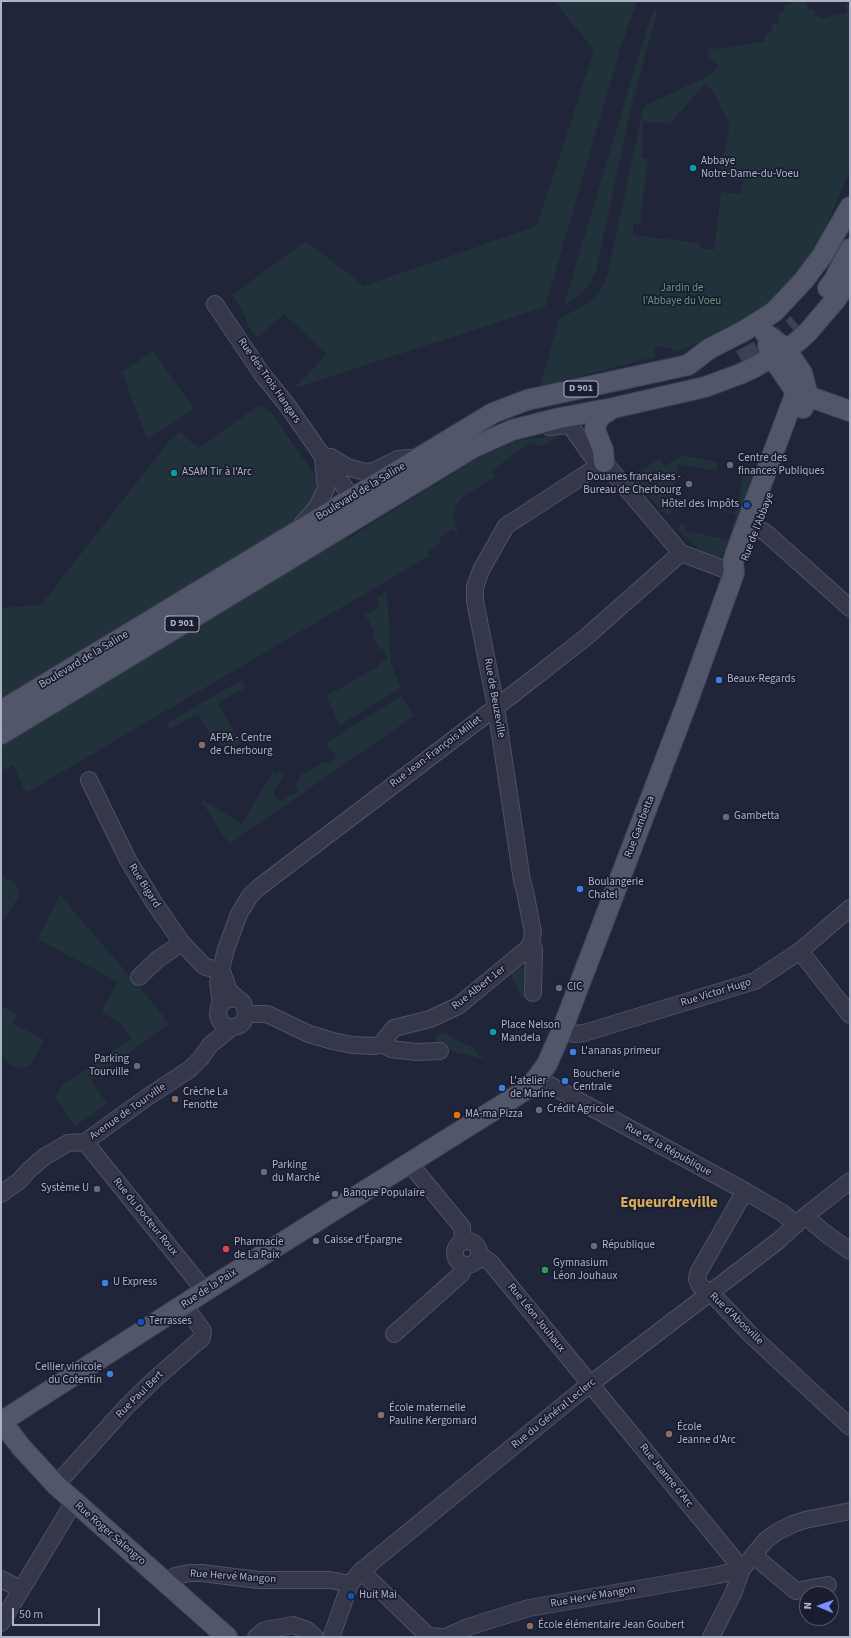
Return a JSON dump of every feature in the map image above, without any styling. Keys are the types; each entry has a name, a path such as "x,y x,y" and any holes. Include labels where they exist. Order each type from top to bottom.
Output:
{"main road":[{"name":"Boulevard de la Saline","path":"1,711 479,421 527,400 688,365 709,349 744,331 774,312 804,280 822,256 850,208"},
{"name":"D 901","path":"688,365 726,354 765,333 780,322 799,304 822,275 840,242 850,208"},
{"path":"797,324 814,308 834,280 850,249"},
{"name":"D 901","path":"778,353 808,332 837,298 850,276"},
{"path":"765,333 802,394 850,411"},
{"name":"Boulevard de la Saline","path":"1,734 474,447 493,432 528,414 643,395 705,387 724,381 755,367 778,353"},
{"name":"Boulevard de la Saline","path":"474,447 512,430 560,418 613,408 643,395 719,370 741,360"},
{"name":"Rue de l'Abbaye","path":"734,573 743,566 802,394"},
{"name":"Rue de l'Abbaye","path":"734,573 733,562 802,394"},
{"path":"604,462 603,450 595,430 596,421 613,408"},
{"name":"Rue Gambetta","path":"538,1078 547,1064 562,1030 734,573"},
{"name":"Rue de la Paix","path":"1,1422 205,1291 410,1164 525,1090 538,1078"},
{"name":"Rue Roger Salengro","path":"1,1422 21,1447 56,1485 227,1637"}],"street":[{"name":"Rue des Trois Hangars","path":"215,304 364,514"},
{"path":"512,430 567,426 572,428 595,459 604,462 681,553 734,573"},
{"path":"294,533 317,507 326,489 323,458 331,457 347,467 365,472 374,471 398,459 420,456"},
{"name":"Rue de Beuzeville","path":"533,993 534,949 531,943 533,934 522,881 496,707 475,601 475,586 479,574 509,523 604,462"},
{"path":"756,528 765,532 850,608"},
{"name":"Rue Jean-François Millet","path":"223,1017 218,982 222,971 226,949 239,914 250,896 258,888 585,638 681,553"},
{"name":"Rue Bigard","path":"90,780 128,860 155,904 182,942 206,967 222,971"},
{"name":"Rue Victor Hugo","path":"562,1030 574,1034 584,1033 755,981 800,951 850,908"},
{"path":"139,977 158,959 182,942"},
{"name":"Rue Albert 1er","path":"381,1044 394,1028 430,1019 458,1006 527,949 531,943"},
{"path":"800,951 850,1015"},
{"name":"Rue Jean-François Millet","path":"222,971 229,991 243,1007"},
{"path":"243,1007 243,1022 240,1025 223,1017 224,1001 232,998 243,1007 267,1014 309,1034 333,1041 375,1046 381,1044 391,1049 416,1052 440,1051"},
{"name":"Avenue de Tourville","path":"1,1194 19,1181 36,1163 64,1145 72,1142 85,1142 148,1096 190,1069 201,1058 210,1045 223,1017"},
{"name":"Rue de la République","path":"538,1078 784,1214 801,1220 824,1233 850,1251"},
{"name":"Rue du Docteur Roux","path":"85,1142 205,1291"},
{"path":"410,1164 462,1227 463,1242 457,1247 456,1254 459,1262 470,1265 476,1261 480,1254"},
{"name":"Rue du Général Leclerc","path":"329,1636 350,1584 361,1571 591,1384 778,1241 801,1220 850,1181"},
{"name":"Rue d'Abosville","path":"744,1191 698,1273 697,1279 700,1286 710,1292 752,1335 850,1427"},
{"name":"Rue Léon Jouhaux","path":"463,1242 471,1242 475,1244 480,1254 491,1262 591,1384"},
{"path":"394,1334 461,1274 466,1265"},
{"name":"Rue Paul Bert","path":"56,1485 127,1406 156,1378 202,1338 203,1331 184,1305"},
{"name":"Rue Jeanne d'Arc","path":"591,1384 742,1569"},
{"path":"1,1623 74,1502"},
{"path":"711,1637 733,1594 742,1569 771,1536 793,1524 849,1509"},
{"path":"753,1555 796,1591 828,1584"},
{"name":"Rue Hervé Mangon","path":"446,1637 468,1627 529,1608 718,1576 742,1569"},
{"path":"361,1571 428,1636 442,1637"},
{"name":"Rue Hervé Mangon","path":"166,1583 175,1576 189,1573 202,1573 259,1580 330,1580 350,1584"},
{"path":"1,1579 20,1590"},
{"path":"256,1637 265,1630 293,1626 307,1630 315,1637"}],"green space":[{"path":"554,1 637,1 621,46 545,307 298,387 296,385 327,354 284,314 257,338 248,325 241,307 232,295 306,241 364,286 537,226 594,50"},
{"name":"Jardin de l'Abbaye du Voeu","path":"791,1 806,1 808,10 813,9 815,17 819,16 820,19 847,12 845,4 850,5 850,171 820,240 807,261 784,290 760,313 714,337 673,352 671,348 655,347 654,357 540,387 559,319 590,302 600,290 607,277 643,109 646,105 704,78 720,66 708,56 707,49 727,48 765,41 765,34 772,32 771,24 779,23 778,13 785,12 784,5 791,4","holes":["705,84 712,90 730,124 719,177 743,181 741,194 721,192 714,250 699,248 700,243 633,235 633,224 640,225 648,159 642,158 643,121 669,124"]},
{"path":"655,8 657,11 630,113 596,271 591,282 582,293 564,304 646,31"},
{"path":"153,351 194,409 147,439 122,372"},
{"path":"260,406 271,412 316,477 316,492 346,540 493,449 499,448 514,441 560,435 543,446 530,443 491,471 495,477 470,492 457,504 453,516 459,534 457,535 453,529 439,539 441,543 427,552 429,556 26,793 13,765 1,771 1,608 41,605 169,441 179,432 199,448"},
{"path":"682,455 718,462 716,471 679,464 671,498 683,501 682,505 674,504 671,514 667,515 631,479 659,458 665,466"},
{"path":"753,469 759,470 727,549 720,557 713,558 705,555 679,530 680,523 686,525 685,531 729,540 736,514 704,507 704,505 736,512 743,479 738,471 749,472"},
{"path":"387,592 391,662 400,688 340,725 326,696 379,666 378,664 388,659 382,648 379,649 371,634 375,632 365,615 380,607 377,597"},
{"path":"242,680 245,688 218,703 240,742 234,752 212,739 198,714 170,729 167,723"},
{"path":"401,696 414,716 229,844 201,801 203,800 242,824 273,772 277,775 279,771 284,774 273,793 279,802 298,792 295,785 302,774 325,762 330,764 336,754 326,747 331,740"},
{"path":"1,875 15,883 20,894 3,922 1,921"},
{"path":"60,895 169,1024 91,1080 107,1104 75,1126 55,1098 63,1083 70,1080 132,1038 118,1022 101,1012 118,982 38,939"},
{"path":"516,967 527,968 527,975 523,975 523,988 530,997 521,997 510,972"},
{"path":"1,1006 17,1014 13,1023 44,1040 32,1063 27,1067 22,1068 11,1065 1,1056"},
{"path":"443,1032 462,1043 475,1048 478,1055 489,1061 442,1048 436,1041 436,1035"}],"tunnel":[{"path":"741,360 777,340 797,324"}],"place":[{"name":"Abbaye Notre-Dame-du-Voeu","path":"693,168"},
{"name":"Centre des finances Publiques","path":"730,465"},
{"name":"ASAM Tir à l'Arc","path":"174,473"},
{"name":"Douanes françaises - Bureau de Cherbourg","path":"689,484"},
{"name":"Hôtel des Impôts","path":"747,505"},
{"name":"Beaux-Regards","path":"719,680"},
{"name":"AFPA - Centre de Cherbourg","path":"202,745"},
{"name":"Gambetta","path":"726,817"},
{"name":"Boulangerie Chatel","path":"580,889"},
{"name":"CIC","path":"559,988"},
{"name":"Place Nelson Mandela","path":"493,1032"},
{"name":"L'ananas primeur","path":"573,1052"},
{"name":"Parking Tourville","path":"137,1066"},
{"name":"Boucherie Centrale","path":"565,1081"},
{"name":"L'atelier de Marine","path":"502,1088"},
{"name":"Crèche La Fenotte","path":"175,1099"},
{"name":"Crédit Agricole","path":"539,1110"},
{"name":"MA-ma Pizza","path":"457,1115"},
{"name":"Parking du Marché","path":"264,1172"},
{"name":"Système U","path":"97,1189"},
{"name":"Banque Populaire","path":"335,1194"},
{"name":"Caisse d'Épargne","path":"316,1241"},
{"name":"République","path":"594,1246"},
{"name":"Pharmacie de La Paix","path":"226,1249"},
{"name":"Gymnasium Léon Jouhaux","path":"545,1270"},
{"name":"U Express","path":"105,1283"},
{"name":"Terrasses","path":"141,1322"},
{"name":"Cellier vinicole du Cotentin","path":"110,1374"},
{"name":"École maternelle Pauline Kergomard","path":"381,1415"},
{"name":"École Jeanne d'Arc","path":"669,1434"},
{"name":"Huit Mai","path":"351,1596"},
{"name":"École élémentaire Jean Goubert","path":"530,1626"}],"district":[{"name":"Equeurdreville","path":"669,1204"}]}
